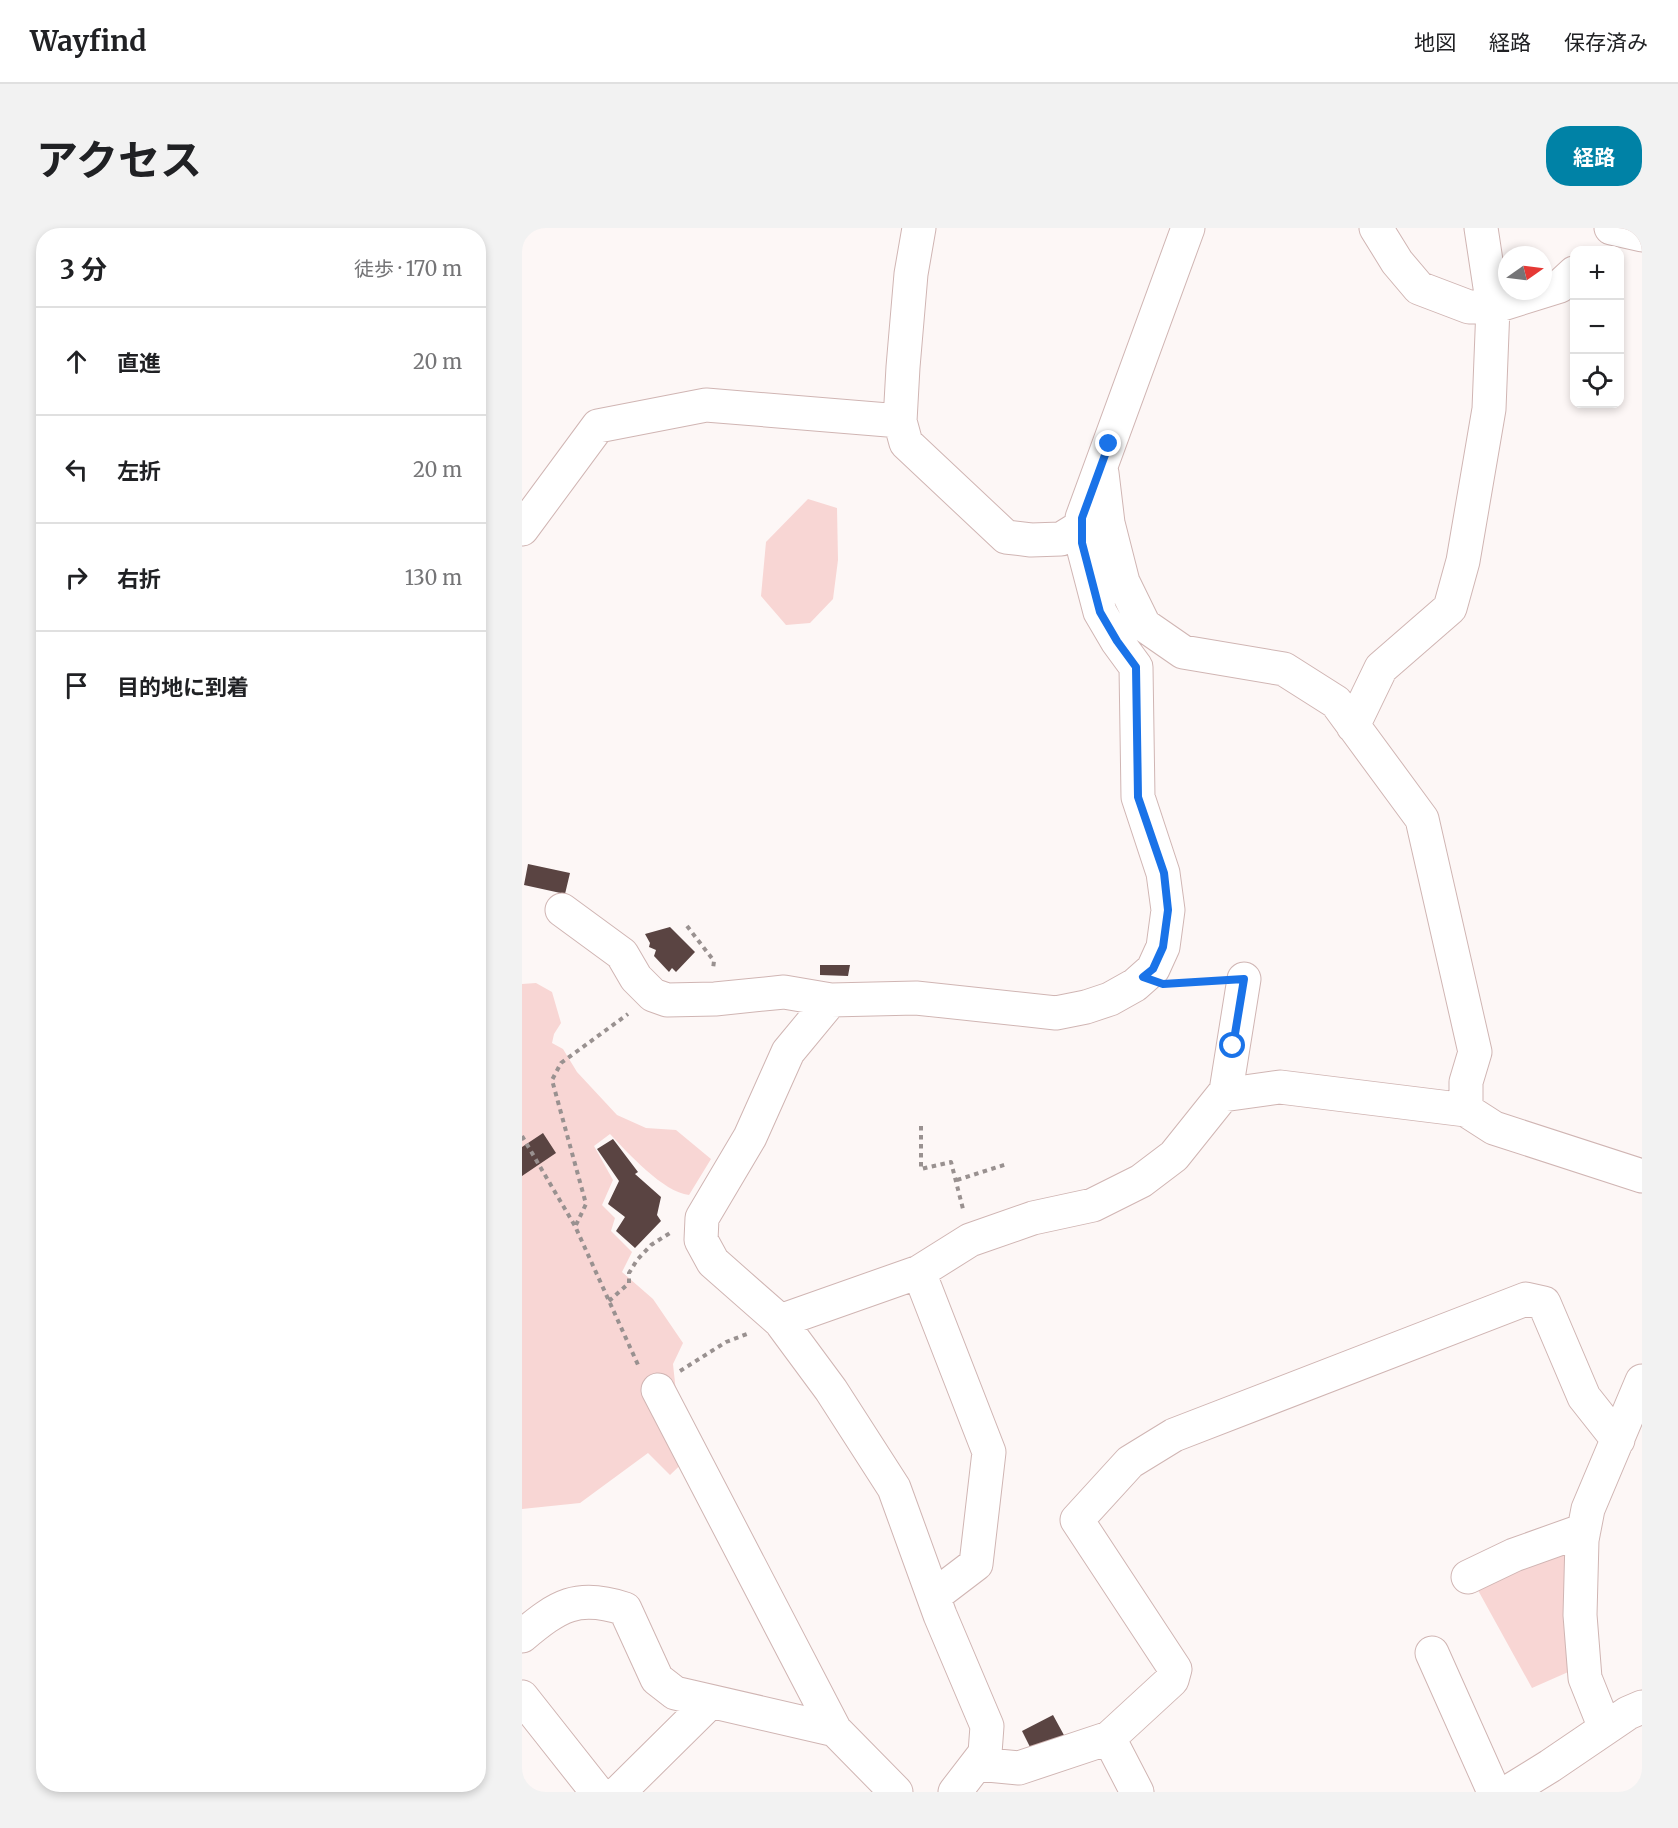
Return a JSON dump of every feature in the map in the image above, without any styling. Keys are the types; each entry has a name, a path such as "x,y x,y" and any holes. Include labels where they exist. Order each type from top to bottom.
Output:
{"street":[{"path":"919,228 911,274 900,421 906,443 1005,537 1031,540 1061,538 1082,526"},
{"path":"562,910 622,954 636,978 660,998 712,999 784,992 831,1000 916,998 1056,1013 1110,999 1135,985 1153,969 1163,947 1168,910 1164,873 1138,797 1136,667 1100,612 1082,543 1082,518 1188,228"},
{"path":"1376,228 1397,262 1419,288 1469,307 1493,307 1560,286 1570,277"},
{"path":"1353,726 1381,668 1449,608 1463,561 1489,409 1493,307 1481,228"},
{"path":"1596,246 1611,228 1642,235"},
{"path":"522,529 598,426 706,405 900,421"},
{"path":"1101,466 1108,523 1123,582 1144,625 1183,652 1284,669 1336,702 1422,819 1476,1052 1466,1082 1466,1110"},
{"path":"780,1320 919,1272 970,1240 1033,1218 1093,1206 1141,1180 1174,1156 1226,1091 1244,979"},
{"path":"831,1000 788,1052 750,1137 702,1218 701,1240 712,1262 780,1320 831,1390 894,1488 934,1596 987,1726 985,1753 955,1792"},
{"path":"1223,1095 1280,1087 1466,1110 1494,1128 1642,1176"},
{"path":"919,1272 989,1452 976,1564 934,1596"},
{"path":"977,1764 1019,1768 1108,1738 1172,1680 1176,1669 1077,1520 1130,1462 1174,1435 1526,1299 1544,1303 1584,1397 1618,1440"},
{"path":"1605,1728 1585,1678 1580,1615 1582,1540 1588,1509 1642,1381"},
{"path":"658,1390 835,1730 897,1792"},
{"path":"1468,1576 1584,1530"},
{"path":"522,1636 547,1616 576,1602 604,1602 625,1609 657,1679 675,1693 835,1730"},
{"path":"1432,1653 1494,1792"},
{"path":"522,1697 597,1792"},
{"path":"619,1792 710,1702"},
{"path":"1508,1792 1628,1713 1642,1707"},
{"path":"1108,1738 1137,1792"}],"path":[{"path":"687,926 714,961 712,999"},
{"path":"1143,977 1163,984 1244,979"},
{"path":"575,1226 586,1204 552,1080 561,1063 660,998"},
{"path":"921,1126 921,1169 951,1162 970,1240"},
{"path":"522,1136 575,1226 643,1376 658,1390 669,1378 726,1342 780,1320"},
{"path":"957,1180 1007,1164"},
{"path":"609,1301 629,1283 629,1273 637,1260 651,1245 668,1236 674,1226"}],"shaded area":[{"path":"808,499 837,508 838,560 833,599 810,623 786,625 761,596 766,542"},
{"path":"536,983 552,992 561,1023 554,1034 552,1043 563,1049 577,1072 617,1115 646,1128 676,1130 711,1159 689,1195 668,1187 657,1179 610,1134 594,1146 613,1180 602,1205 615,1218 611,1231 632,1252 622,1272 653,1299 683,1343 673,1364 676,1392 696,1450 670,1475 648,1453 580,1503 522,1509 522,984"},
{"path":"1570,1549 1575,1669 1532,1688 1474,1583"}],"building":[{"path":"528,864 570,873 565,894 524,885"},
{"path":"670,927 695,952 676,972 672,968 669,972 654,956 656,950 649,947 650,943 645,934"},
{"path":"820,965 850,965 848,976 820,975"},
{"path":"543,1133 556,1153 522,1176 522,1147"},
{"path":"613,1139 638,1172 635,1174 661,1197 657,1215 661,1221 635,1248 616,1231 625,1217 608,1204 619,1181 597,1149"},
{"path":"1053,1715 1065,1737 1033,1753 1022,1731"}],"route":[{"path":"1109,444 1082,518 1082,543 1100,612 1136,667 1138,797 1164,873 1168,910 1163,947 1153,969 1143,977 1163,984 1244,979 1233,1046"}]}
